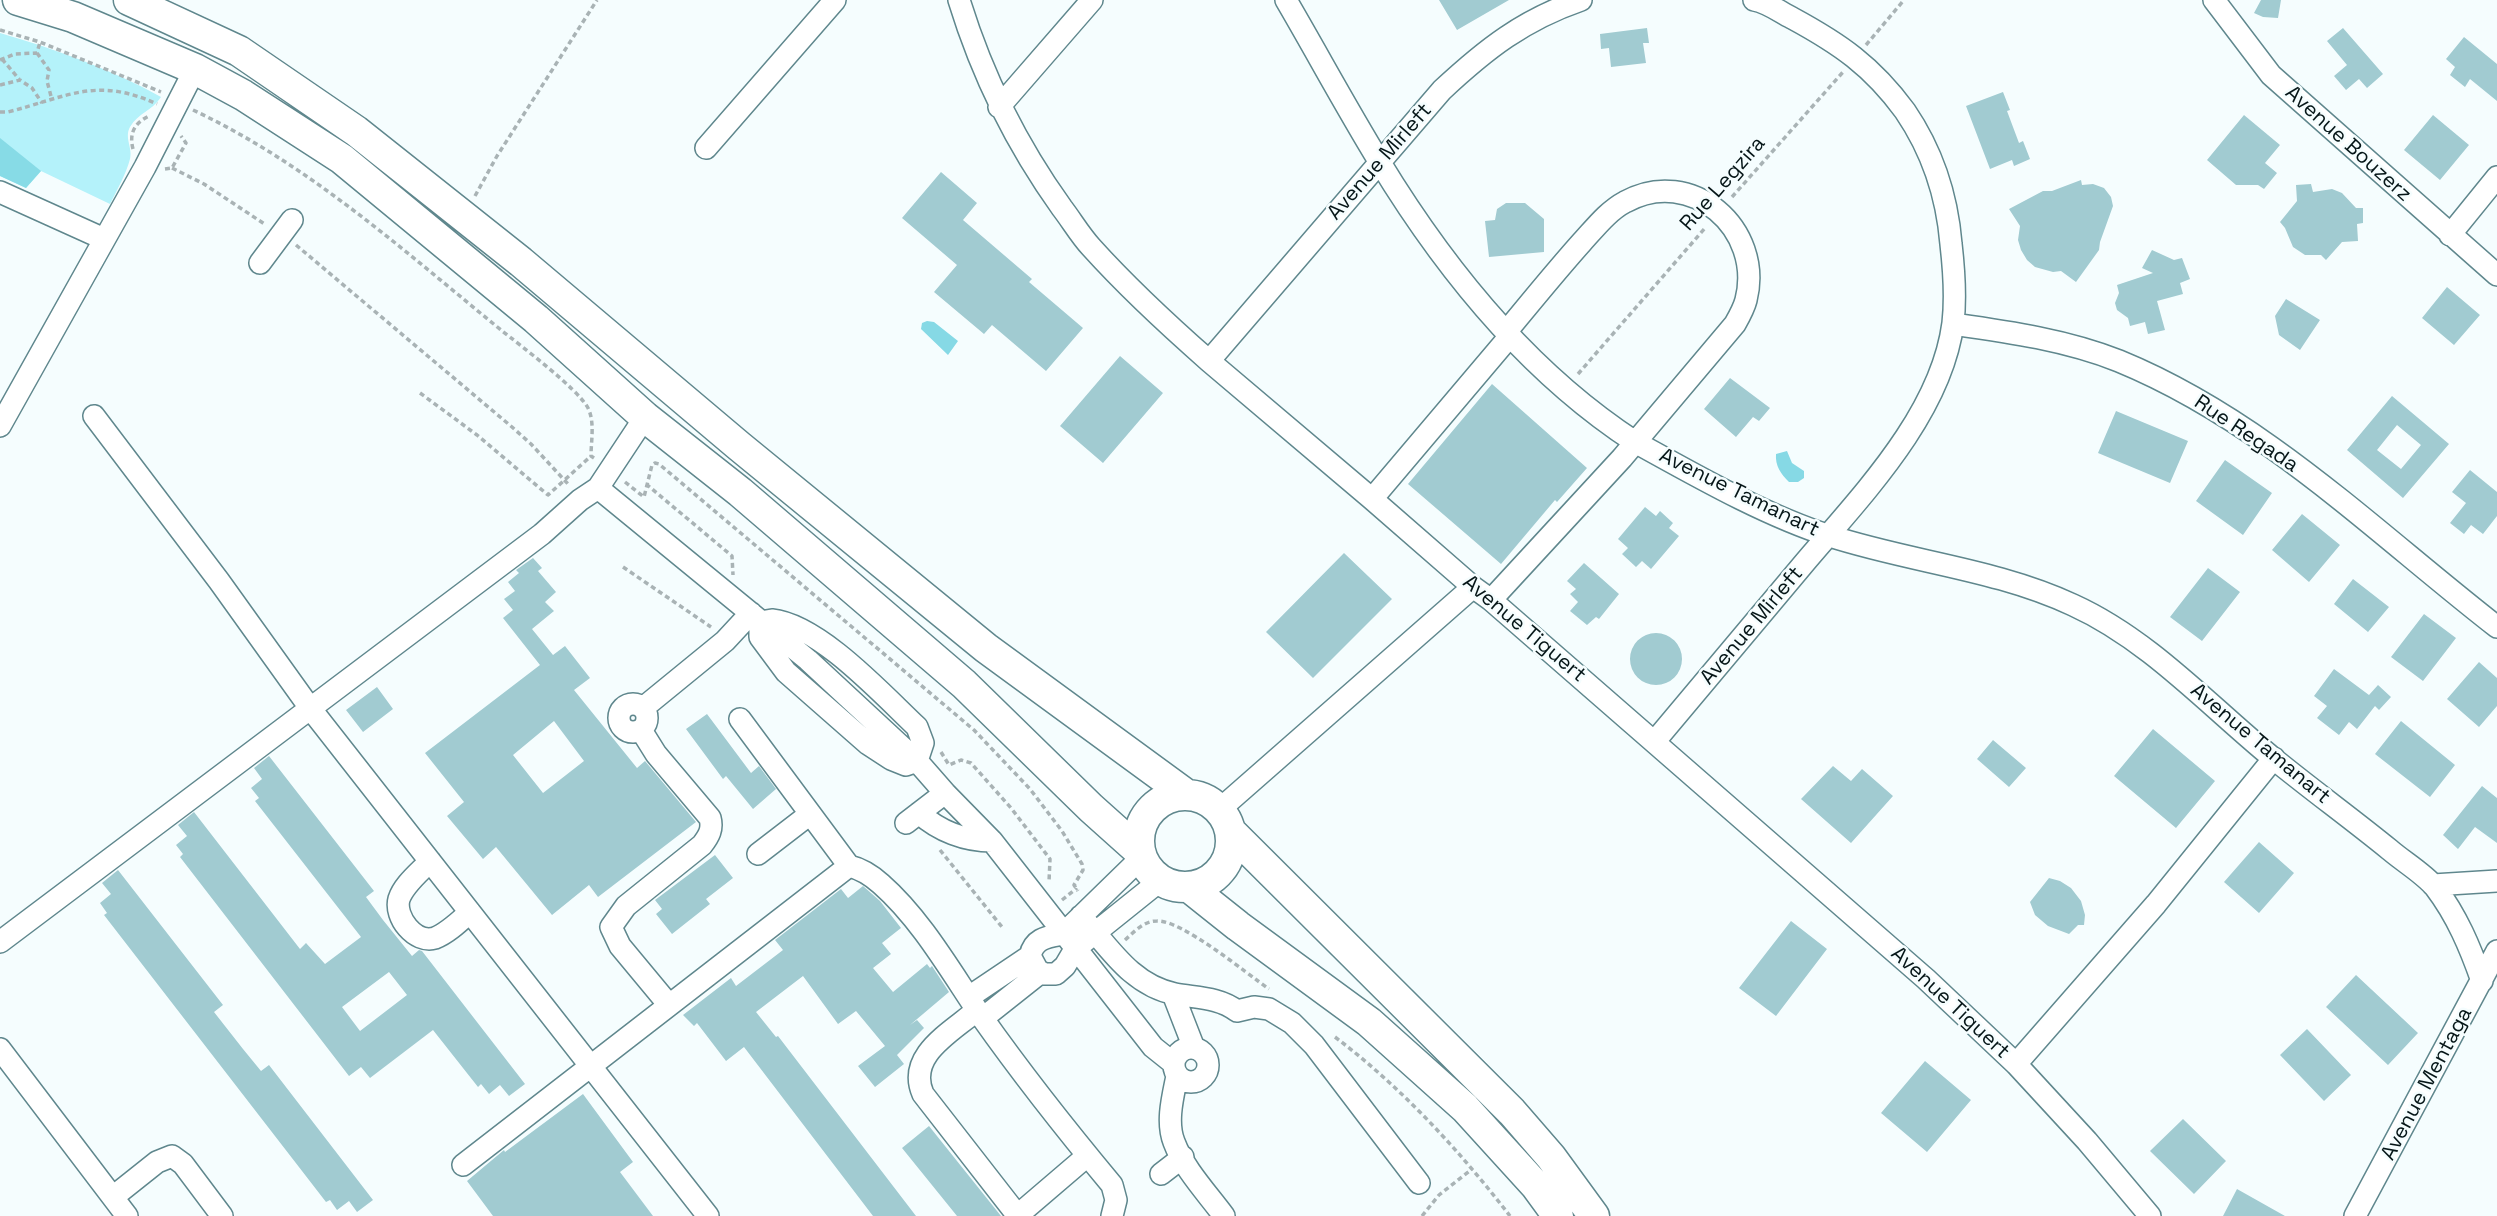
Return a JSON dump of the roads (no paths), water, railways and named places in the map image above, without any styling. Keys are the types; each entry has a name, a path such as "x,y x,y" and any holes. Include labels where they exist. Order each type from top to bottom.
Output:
{"highway":[{"path":"18,0 72,17 195,69 243,95 342,159 537,320 645,417 740,492 964,684 1158,869 1369,1022 1465,1108 1536,1186 1558,1216"},
{"path":"129,0 239,51 356,131 465,217 986,648 1188,795"},
{"path":"1158,869 1144,821 1151,810 1174,796 1202,798 1512,1112 1551,1157 1594,1216"},
{"path":"1158,869 1204,883 1222,869 1231,848 1225,821"}],"street":[{"path":"706,148 835,0"},
{"name":"Avenue Tiguert","path":"959,0 973,45 999,107 1043,181 1089,245 1149,307 1209,362 1655,741 1926,979 2016,1064 2087,1140 2150,1216"},
{"path":"999,107 1092,0"},
{"name":"Avenue Tamanart","path":"1286,0 1379,162 1452,266 1508,334 1565,388 1613,428 1778,516 1827,536 1883,552 1996,577 2074,605 2114,627 2140,645 2274,758 2433,885 2467,940 2482,981"},
{"name":"Avenue Mirleft","path":"1209,362 1442,90 1481,54 1544,6 1581,0"},
{"name":"Avenue Mirleft","path":"1655,741 1827,536 1909,433 1934,385 1946,355 1953,324 1955,281 1942,186 1927,148 1910,118 1889,89 1856,57 1824,36 1754,0"},
{"name":"Avenue Bouzerz","path":"2214,0 2271,75 2497,275"},
{"path":"0,426 145,167 195,69"},
{"path":"2450,235 2497,177"},
{"path":"1372,499 1599,223 1624,202 1641,195 1666,191 1698,197 1720,211 1737,235 1748,276 1746,300 1735,324 1693,377 1491,600"},
{"path":"0,192 104,239"},
{"path":"260,263 287,227"},
{"name":"Rue Regada","path":"1953,324 2007,331 2067,344 2118,360 2170,386 2261,442 2383,533 2497,627"},
{"path":"94,416 219,581 310,708 708,1216"},
{"path":"0,942 542,534 604,479 645,417"},
{"path":"604,479 917,761 992,841 1153,1047 1175,1069 1185,1082 1195,1082 1206,1074 1208,1060 1203,1052 1194,1048 1181,1051 1175,1069 1171,1109 1173,1141 1192,1174 1224,1216"},
{"path":"1225,821 1473,587"},
{"path":"669,1005 620,946 611,927 626,906 702,845 711,832 712,825 656,754 641,730 632,732 624,729 618,717 622,708 630,704 643,708 756,618"},
{"path":"740,719 849,866 871,875 914,920 976,1008 1087,1156 1112,1185 1116,1200 1112,1216"},
{"path":"2016,1064 2156,904 2274,758"},
{"path":"945,793 912,818 931,823 953,834 979,841 992,841"},
{"path":"758,853 810,814"},
{"path":"430,861 411,881 399,900 398,910 407,928 426,939 433,938 457,924 470,912"},
{"path":"463,1165 849,866"},
{"path":"1088,924 1098,899 1158,869"},
{"path":"1069,941 1040,939 1032,948 1036,964 1050,975 1062,970 1069,941 1158,869"},
{"path":"2433,885 2497,881"},
{"path":"1088,924 1133,975 1173,994 1229,1005 1237,1011 1254,1007 1269,1009 1299,1031 1314,1045 1419,1183"},
{"name":"Avenue Mentaga","path":"2355,1216 2497,951"},
{"path":"1036,964 976,1008 924,1058 918,1070 919,1083 923,1094 1018,1216 1087,1156"},
{"path":"1173,994 1194,1048"},
{"path":"0,1049 128,1216"},
{"path":"113,1197 157,1162 172,1156 183,1164 222,1216"},
{"path":"1161,1174 1183,1157"}]}
